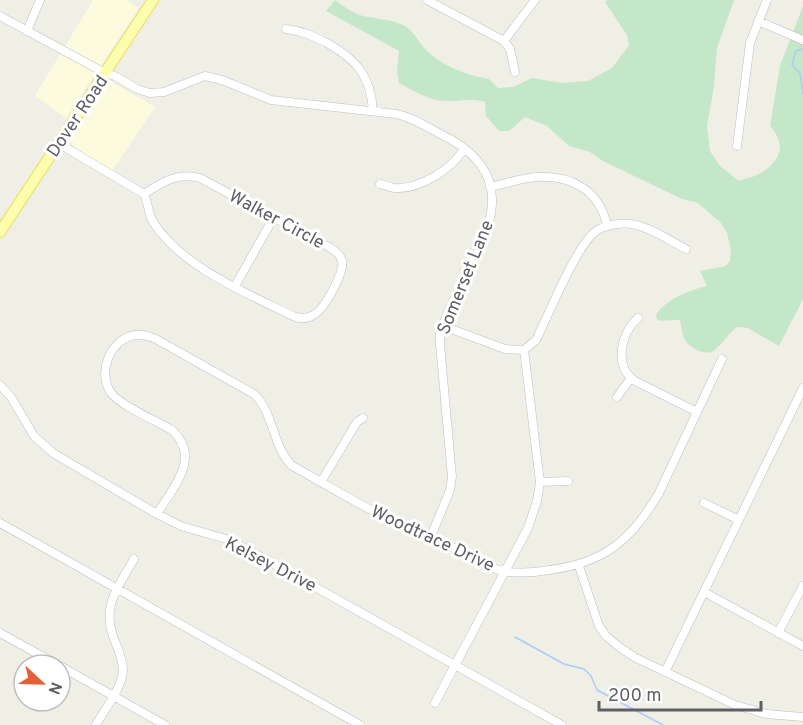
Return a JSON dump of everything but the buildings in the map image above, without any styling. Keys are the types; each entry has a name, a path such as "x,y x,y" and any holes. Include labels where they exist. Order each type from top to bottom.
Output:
{"main road":[{"name":"Dover Road","path":"0,232 153,0"}],"street":[{"path":"27,31 40,0"},
{"path":"427,0 504,41 514,57 516,72"},
{"path":"504,41 535,0"},
{"path":"736,146 750,43 767,0"},
{"name":"Somerset Lane","path":"0,16 105,73 150,93 164,92 205,76 216,78 271,100 409,117 464,149 477,161 490,187 491,213 486,236 442,326 440,344 452,477 450,490 430,539"},
{"path":"758,21 802,40"},
{"path":"286,29 307,33 350,58 362,71 373,111"},
{"path":"58,143 144,194"},
{"path":"380,184 395,188 403,187 434,176 454,162 464,149"},
{"name":"Walker Circle","path":"191,176 208,182 274,217 325,244 339,256 342,272 316,314 300,318 292,316 193,263 179,252 153,222 144,194 174,177 191,176"},
{"path":"490,187 537,177 573,183 588,190 597,200 605,217 606,226"},
{"path":"236,286 274,217"},
{"path":"442,326 505,349 524,350 536,339 584,243 597,231 606,226 635,224 686,249"},
{"path":"638,318 628,328 622,345 623,364 631,378 697,412"},
{"name":"Woodtrace Drive","path":"158,514 186,460 186,451 179,436 172,430 118,400 107,385 105,368 109,359 120,342 136,335 154,338 254,394 265,410 278,448 291,465 398,525 456,549 497,570 506,571 532,572 579,566 614,547 633,530 658,493 722,359"},
{"path":"435,703 528,528 537,501 540,482 524,350"},
{"path":"617,397 631,378"},
{"name":"Kelsey Drive","path":"0,385 11,397 34,436 46,448 181,526 226,539 248,549 562,725"},
{"path":"665,672 803,388"},
{"path":"321,482 357,422 363,418"},
{"path":"540,482 568,481"},
{"path":"704,503 739,520"},
{"path":"0,522 360,725"},
{"path":"96,725 119,685 123,673 122,661 108,618 109,607 135,560"},
{"path":"579,566 594,612 606,636 630,654 746,709 773,716 803,717"},
{"path":"778,633 803,586"},
{"path":"704,592 803,646"},
{"path":"0,633 37,653"},
{"path":"72,673 165,725"}],"shaded area":[{"path":"93,0 126,0 139,8 66,118 35,96"},
{"path":"110,81 155,107 112,171 86,157 69,142"}],"green space":[{"path":"335,0 359,15 392,21 405,26 426,50 440,61 464,73 489,79 498,88 513,87 532,78 562,83 588,81 612,68 629,45 627,35 605,2 607,0 734,0 717,48 714,87 707,125 710,151 720,166 739,181 761,173 774,163 777,157 780,145 770,126 780,66 803,6 803,299 779,346 748,328 737,327 715,349 709,352 699,351 687,342 680,320 657,320 656,315 666,304 686,293 707,286 700,271 726,266 730,261 731,250 727,233 721,223 698,203 682,199 603,161 590,152 569,146 547,126 525,117 509,131 499,131 486,116 485,102 432,99 399,83 397,71 399,51 326,11"}],"waterway":[{"path":"802,49 796,51 792,65 800,73 803,94"},
{"path":"515,637 564,664 584,669 591,676 597,690 663,725"}]}
